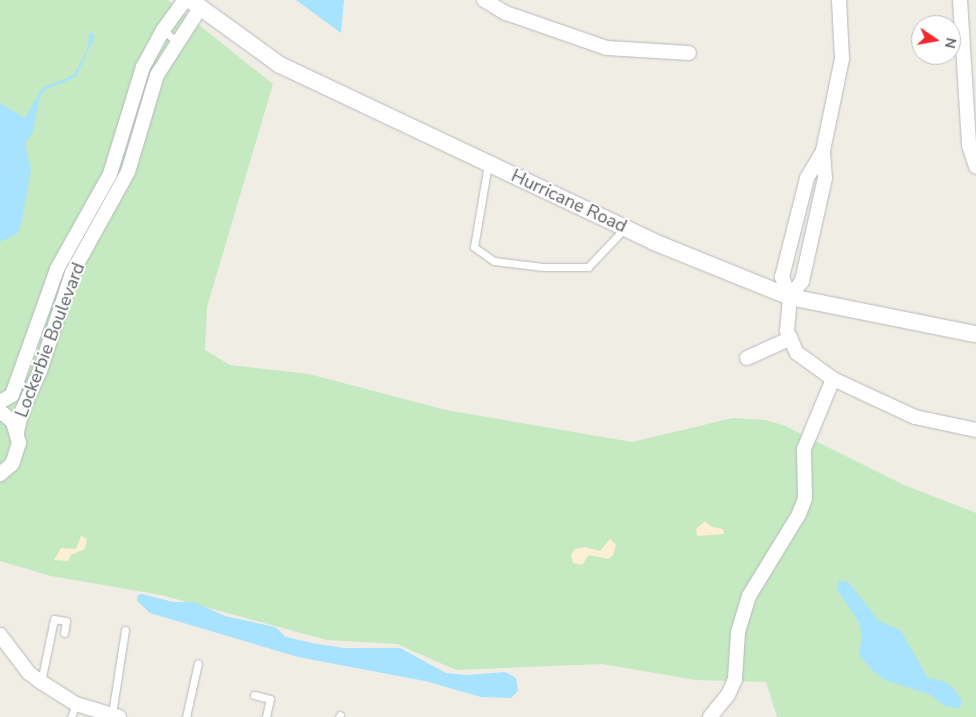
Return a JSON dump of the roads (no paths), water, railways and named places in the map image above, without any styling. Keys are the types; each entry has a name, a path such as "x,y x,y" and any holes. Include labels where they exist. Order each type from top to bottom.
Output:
{"street":[{"name":"Lockerbie Boulevard","path":"4,400 57,269 110,174 142,68 163,30 185,0"},
{"path":"484,0 506,13 607,48 689,53"},
{"path":"838,0 842,59 823,150 825,178 802,281 790,297 786,315 787,331 797,353 834,379 915,417 976,430"},
{"path":"960,0 969,145 976,167"},
{"name":"Lockerbie Boulevard","path":"0,474 12,464 17,454 17,432 22,411 40,371 72,273 128,172 157,75 178,43 195,4"},
{"name":"Hurricane Road","path":"195,4 280,66 625,228 790,297 976,334"},
{"path":"790,297 782,277 807,178 823,150"},
{"path":"747,358 791,338"},
{"path":"710,717 728,694 735,679 738,632 749,596 799,514 805,498 804,449 834,379"},
{"path":"0,411 13,422 17,432"},
{"path":"0,635 29,674 73,710 116,716"}],"lane":[{"path":"163,30 178,43"},
{"path":"131,104 145,111"},
{"path":"488,164 474,247 494,261 543,267 588,267 625,228"},
{"path":"4,400 22,411"},
{"path":"41,682 54,619 66,621 64,633"},
{"path":"116,716 125,630"},
{"path":"186,717 198,663"},
{"path":"254,695 270,699 266,717"}],"water":[{"path":"296,0 344,0 341,33"},
{"path":"90,32 95,36 76,77 45,90 40,96 33,131 25,144 31,169 22,220 18,233 0,242 0,103 25,118 42,88 74,75 87,50"},
{"path":"839,580 848,582 879,621 901,631 927,677 945,682 953,688 962,700 960,708 944,706 931,695 885,680 872,670 859,655 862,635 859,623 837,589"},
{"path":"142,594 173,602 194,602 225,616 275,627 286,637 317,644 344,648 400,648 446,673 467,675 505,672 516,678 518,691 511,698 481,697 425,681 298,657 150,613 137,601 138,595"}]}
